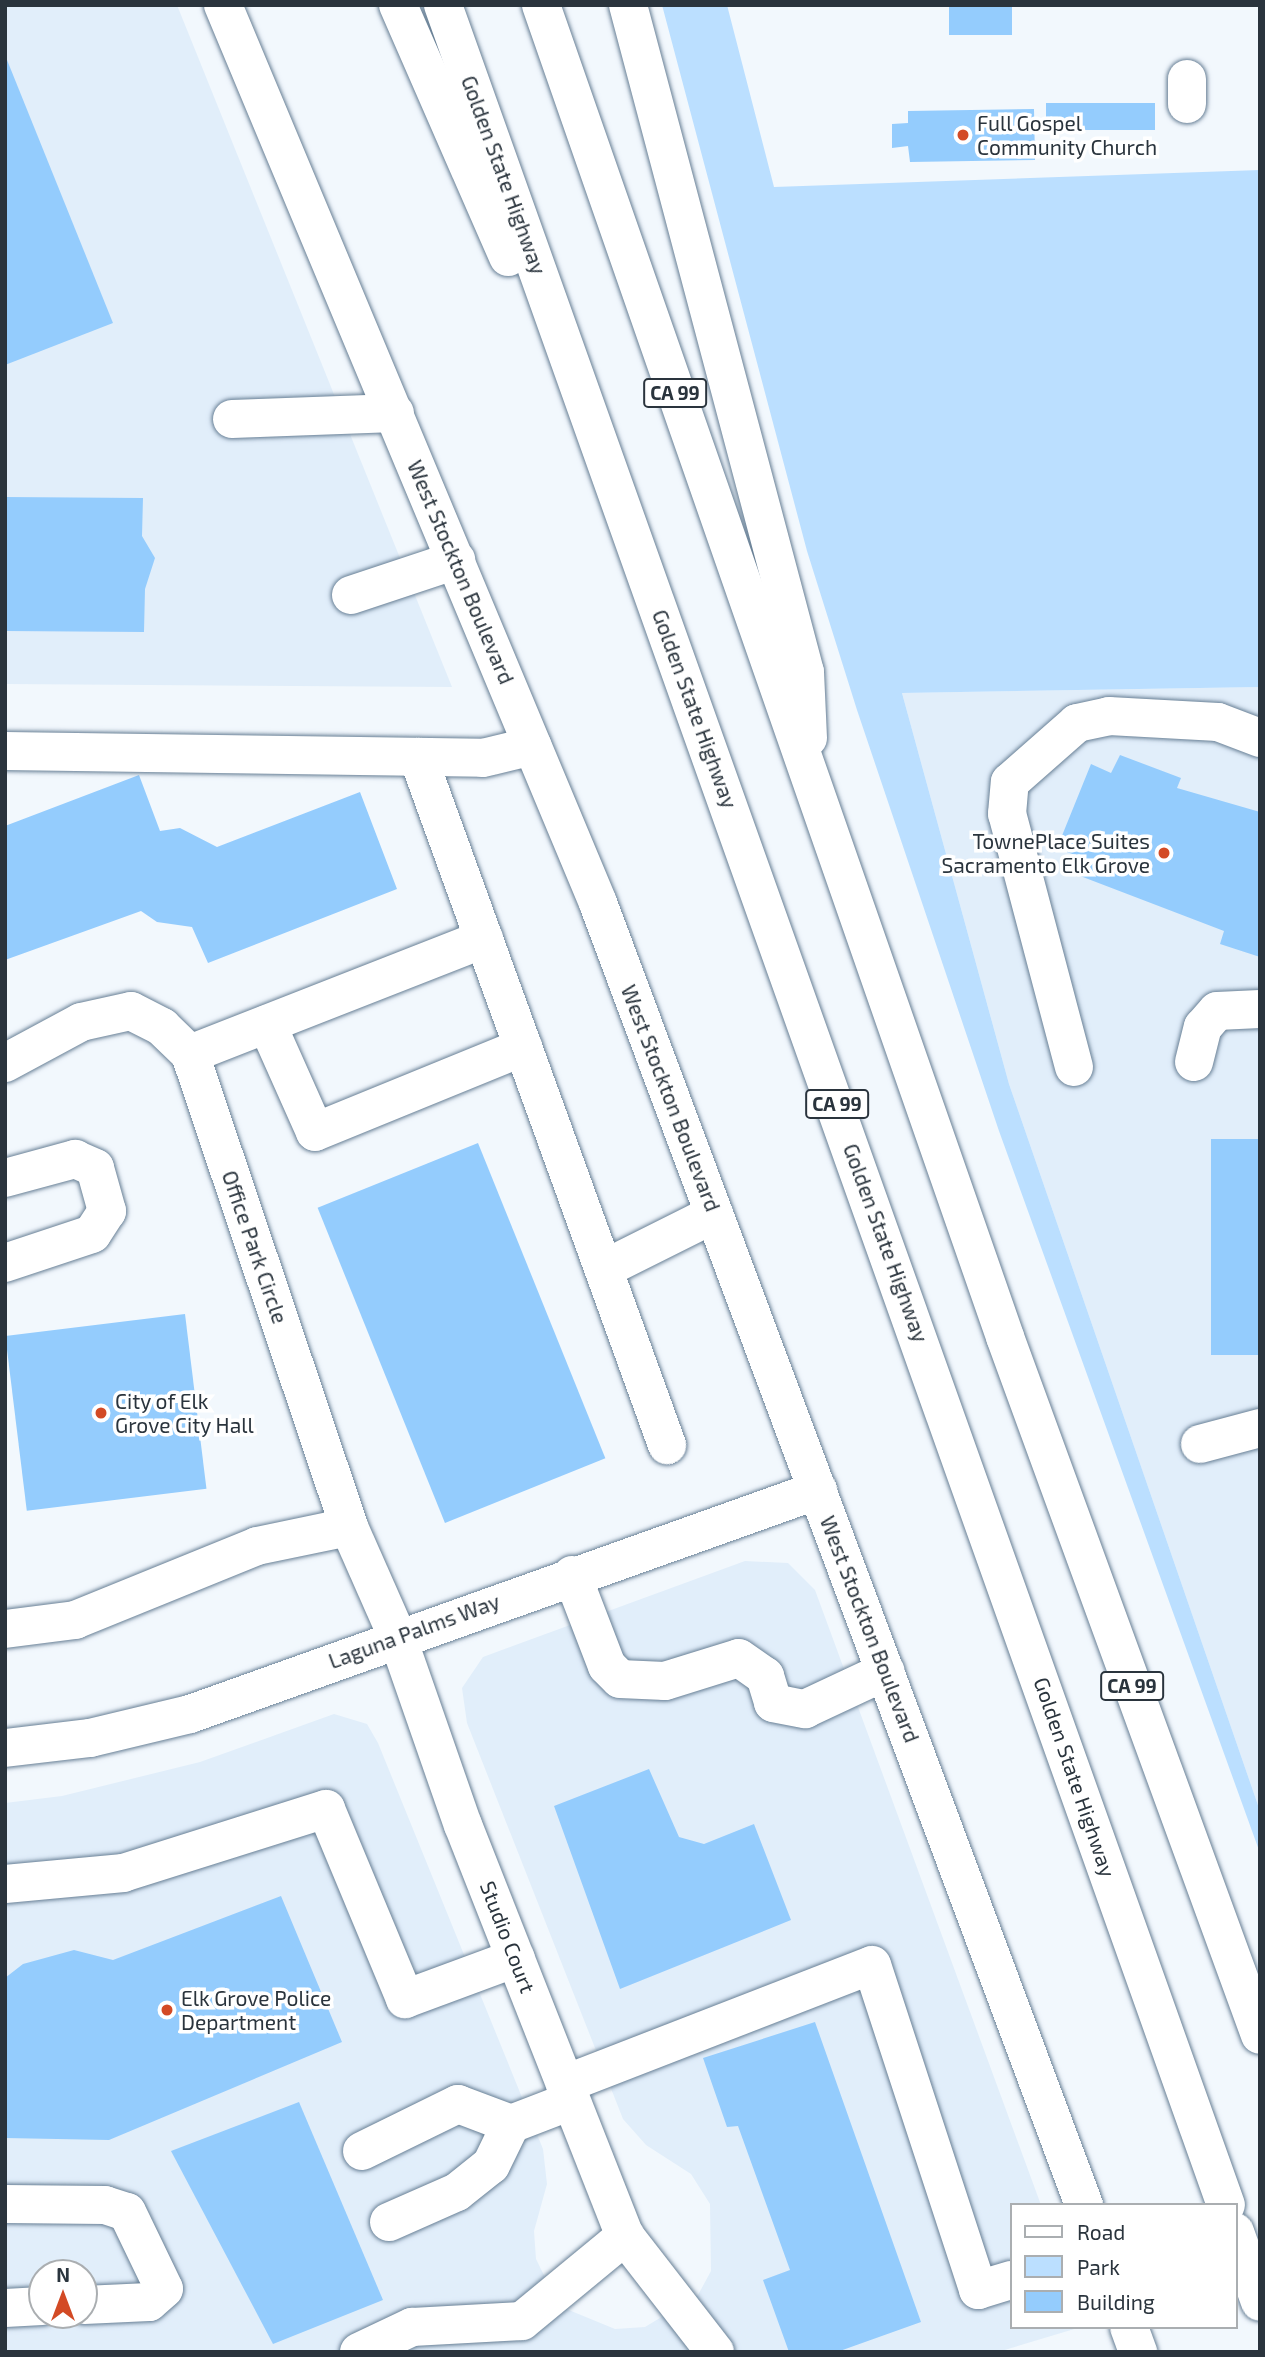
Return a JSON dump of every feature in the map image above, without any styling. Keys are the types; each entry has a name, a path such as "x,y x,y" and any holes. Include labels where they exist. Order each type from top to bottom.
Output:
{"main road":[{"name":"West Stockton Boulevard","path":"223,5 533,746 715,1214 1083,2203"},
{"path":"398,5 645,570"},
{"name":"Golden State Highway","path":"443,5 1225,2203"},
{"name":"CA 99","path":"541,5 810,782 1260,2035"},
{"path":"628,5 805,672 810,782"},
{"path":"232,419 395,413"},
{"path":"351,595 456,560"},
{"path":"1074,1067 1007,814 1010,782 1077,723 1110,716 1218,722 1260,738"},
{"path":"5,751 483,758 533,746"},
{"path":"418,757 667,1445"},
{"path":"190,1054 484,939"},
{"path":"1194,1062 1203,1027 1217,1012 1260,1009"},
{"name":"Office Park Circle","path":"5,1063 81,1022 131,1011 162,1027 190,1054 349,1527 397,1636"},
{"path":"267,1024 314,1132 523,1047"},
{"path":"5,1178 75,1159 95,1168 107,1211 92,1234 5,1263"},
{"path":"604,1269 715,1214"},
{"path":"1200,1444 1260,1428"},
{"name":"Laguna Palms Way","path":"5,1748 90,1738 190,1714 397,1636 818,1490"},
{"path":"5,1629 75,1620 257,1546 349,1527"},
{"path":"572,1575 607,1666 620,1679 665,1681 739,1658 765,1676 773,1703 805,1709 886,1671"},
{"name":"Studio Court","path":"397,1636 516,1958 625,2236 715,2352"},
{"path":"5,1884 122,1873 326,1809 405,1999 516,1958"},
{"path":"388,2222 457,2192 491,2165 511,2124 568,2092 872,1965 978,2290 1010,2280"},
{"path":"362,2151 458,2104 511,2124"},
{"path":"5,2204 105,2205 127,2212 164,2289 149,2302 98,2304"},
{"path":"359,2352 412,2327 522,2321 625,2236"},
{"path":"1237,2238 1260,2302"},
{"path":"5,2308 28,2307"},
{"path":"1130,2329 1139,2352"}],"shaded area":[{"path":"5,5 177,5 452,687 5,684"},
{"path":"1260,687 1260,1811 1009,1084 902,693"},
{"path":"745,1561 788,1563 815,1590 1040,2203 1010,2203 1010,2329 1074,2329 998,2352 5,2352 5,1803 62,1796 200,1762 334,1714 367,1724 378,1743 543,2149 547,2184 534,2231 536,2259 559,2306 615,2329 645,2327 698,2295 711,2271 710,2204 691,2174 646,2145 623,2119 467,1723 462,1688 483,1657"}],"green space":[{"path":"662,5 727,5 774,187 1260,170 1260,687 902,693 1009,1084 1260,1811 1260,1853 999,1131 857,710 807,551"}],"building":[{"path":"949,5 1012,5 1012,35 949,35"},
{"path":"5,55 113,323 5,365"},
{"path":"1046,103 1155,103 1155,130 1046,130"},
{"name":"Full Gospel Community Church","path":"1034,109 1035,160 910,162 908,146 892,148 892,124 908,123 908,111"},
{"path":"5,497 143,498 142,536 155,558 145,589 144,632 5,631"},
{"name":"TownePlace Suites Sacramento Elk Grove","path":"1120,755 1181,778 1177,788 1260,812 1260,957 1220,944 1224,931 1075,874 1080,857 1057,848 1091,764 1111,773"},
{"path":"139,775 160,831 180,828 217,847 360,792 397,889 208,963 192,927 157,922 141,911 5,960 5,826"},
{"path":"1211,1139 1260,1139 1260,1355 1211,1355"},
{"path":"478,1143 605,1458 445,1523 318,1208"},
{"name":"City of Elk Grove City Hall","path":"185,1314 206,1489 27,1511 5,1336"},
{"path":"649,1769 679,1837 704,1844 754,1824 791,1920 620,1989 554,1806"},
{"name":"Elk Grove Police Department","path":"281,1896 342,2042 109,2140 5,2138 5,1978 23,1964 74,1950 113,1960"},
{"path":"815,2022 921,2322 837,2352 789,2352 763,2280 790,2270 738,2126 727,2127 703,2058"},
{"path":"299,2102 383,2300 273,2344 171,2151"}],"place":[{"name":"Full Gospel Community Church","path":"963,135"},
{"name":"TownePlace Suites Sacramento Elk Grove","path":"1164,853"},
{"name":"City of Elk Grove City Hall","path":"101,1413"},
{"name":"Elk Grove Police Department","path":"167,2010"}]}
